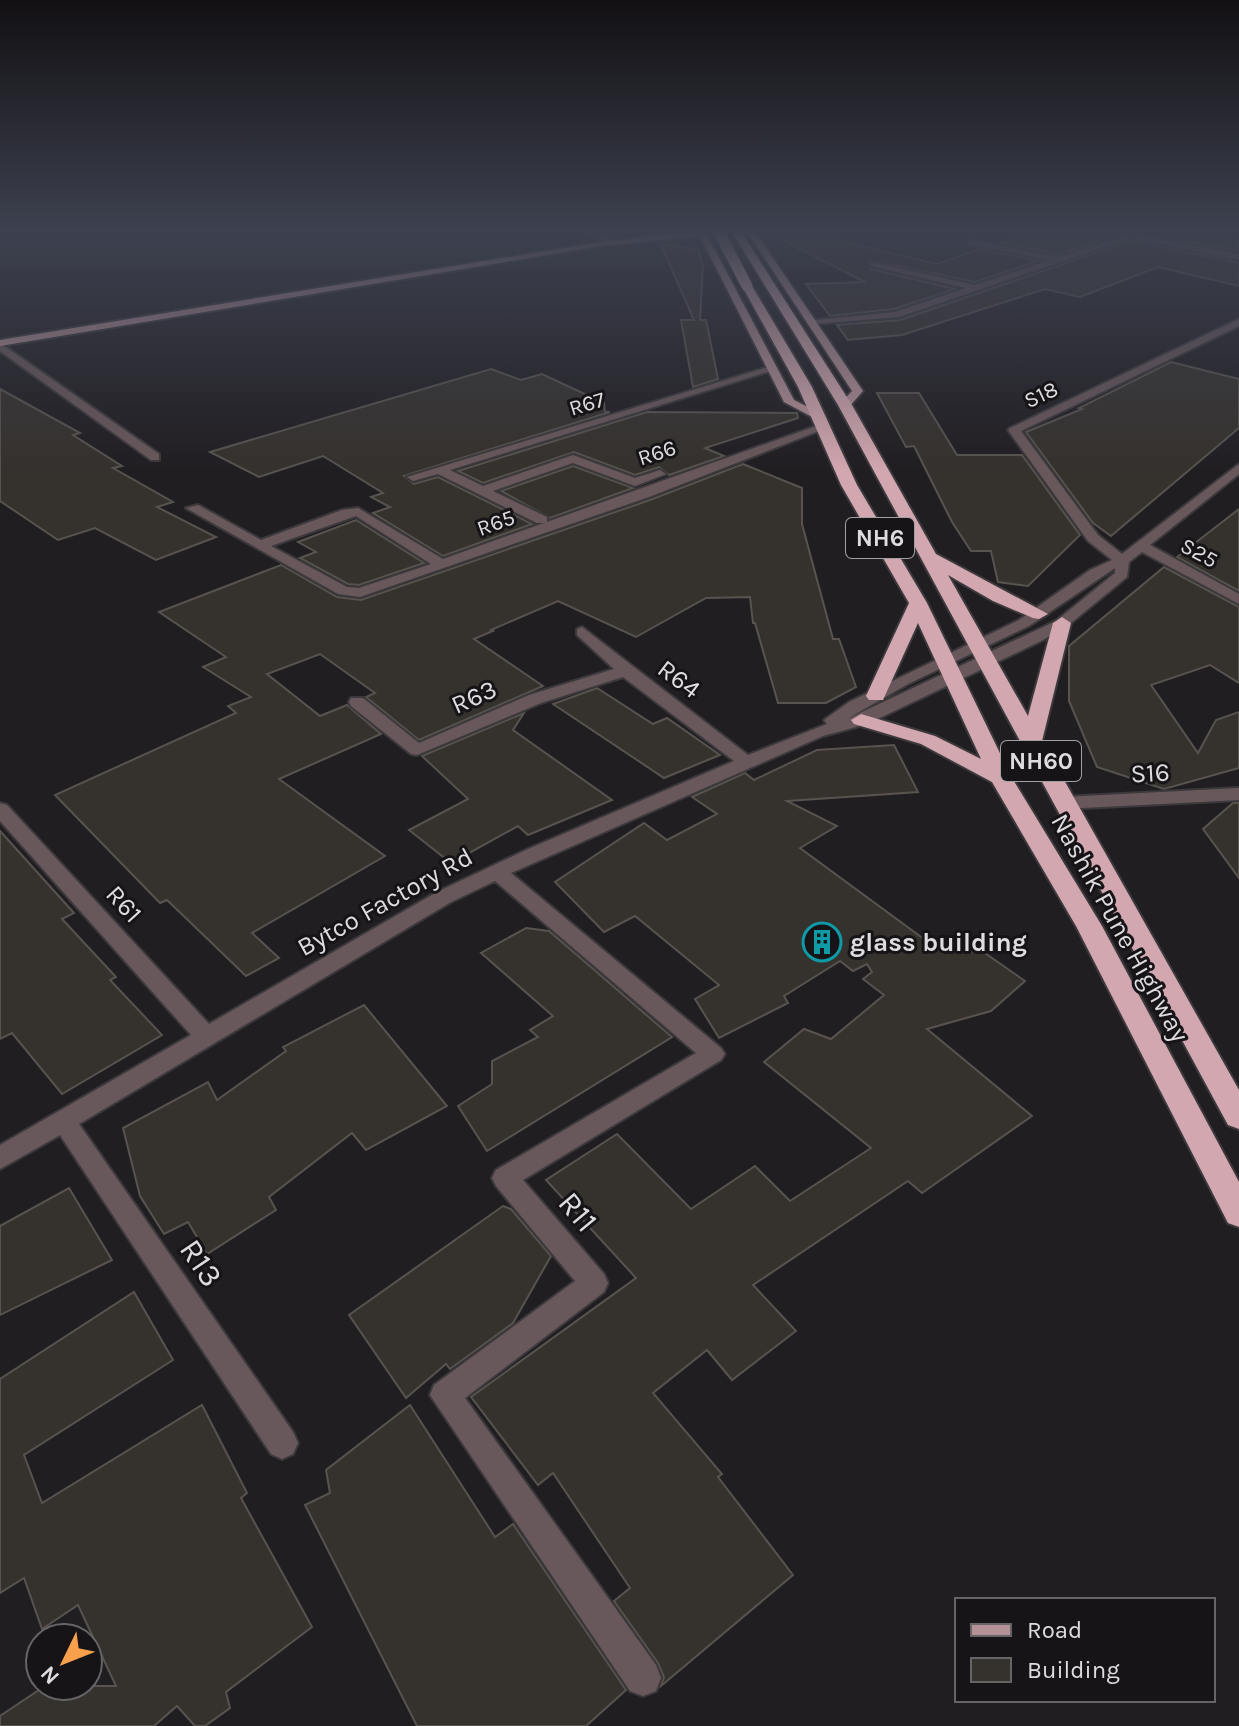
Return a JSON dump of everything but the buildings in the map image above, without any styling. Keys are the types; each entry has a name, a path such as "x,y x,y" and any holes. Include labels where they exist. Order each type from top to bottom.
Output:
{"highway":[{"name":"NH6","path":"761,311 805,387 820,421"},
{"name":"Nashik Pune Highway","path":"785,311 845,405 1239,1117"},
{"name":"Nashik Pune Highway","path":"820,421 849,485 918,603 1001,778 1089,926 1239,1213"},
{"path":"927,556 999,597 1039,614"},
{"path":"876,696 918,603"},
{"path":"1031,743 1062,623"},
{"path":"861,720 928,740 1001,778"}],"main road":[{"path":"0,332 140,311"},
{"path":"0,344 194,311"},
{"path":"741,311 790,402 820,421"},
{"path":"805,311 858,391 845,405"}],"street":[{"path":"812,321 896,315 909,311"},
{"name":"S18","path":"1122,561 1093,538 1014,430 1239,322"},
{"path":"1224,330 1239,334"},
{"path":"0,344 155,457"},
{"name":"R67","path":"413,477 772,369"},
{"name":"R66","path":"482,491 573,459 635,482 820,421"},
{"name":"R65","path":"193,508 352,593 369,591 652,490 820,421"},
{"path":"982,653 1101,567 1122,561 1239,468"},
{"path":"438,469 542,520"},
{"path":"635,482 652,490"},
{"path":"260,545 347,513 358,512 443,565"},
{"name":"S25","path":"1139,545 1239,600"},
{"path":"948,667 1062,623 1122,574 1122,561"},
{"name":"R64","path":"582,632 625,671 748,763"},
{"name":"Bytco Factory Rd","path":"817,732 846,711 876,696 948,667"},
{"name":"Bytco Factory Rd","path":"0,1158 444,897 535,853 817,732 861,720 948,667"},
{"name":"R63","path":"357,702 417,750 535,699 625,671"},
{"name":"S16","path":"1063,803 1239,794"},
{"name":"R61","path":"0,809 207,1037"},
{"name":"R11","path":"497,872 713,1054 505,1178 594,1283 445,1395 643,1678"},
{"name":"R13","path":"64,1121 282,1443"}],"place":[{"name":"glass building","path":"822,942"}]}
